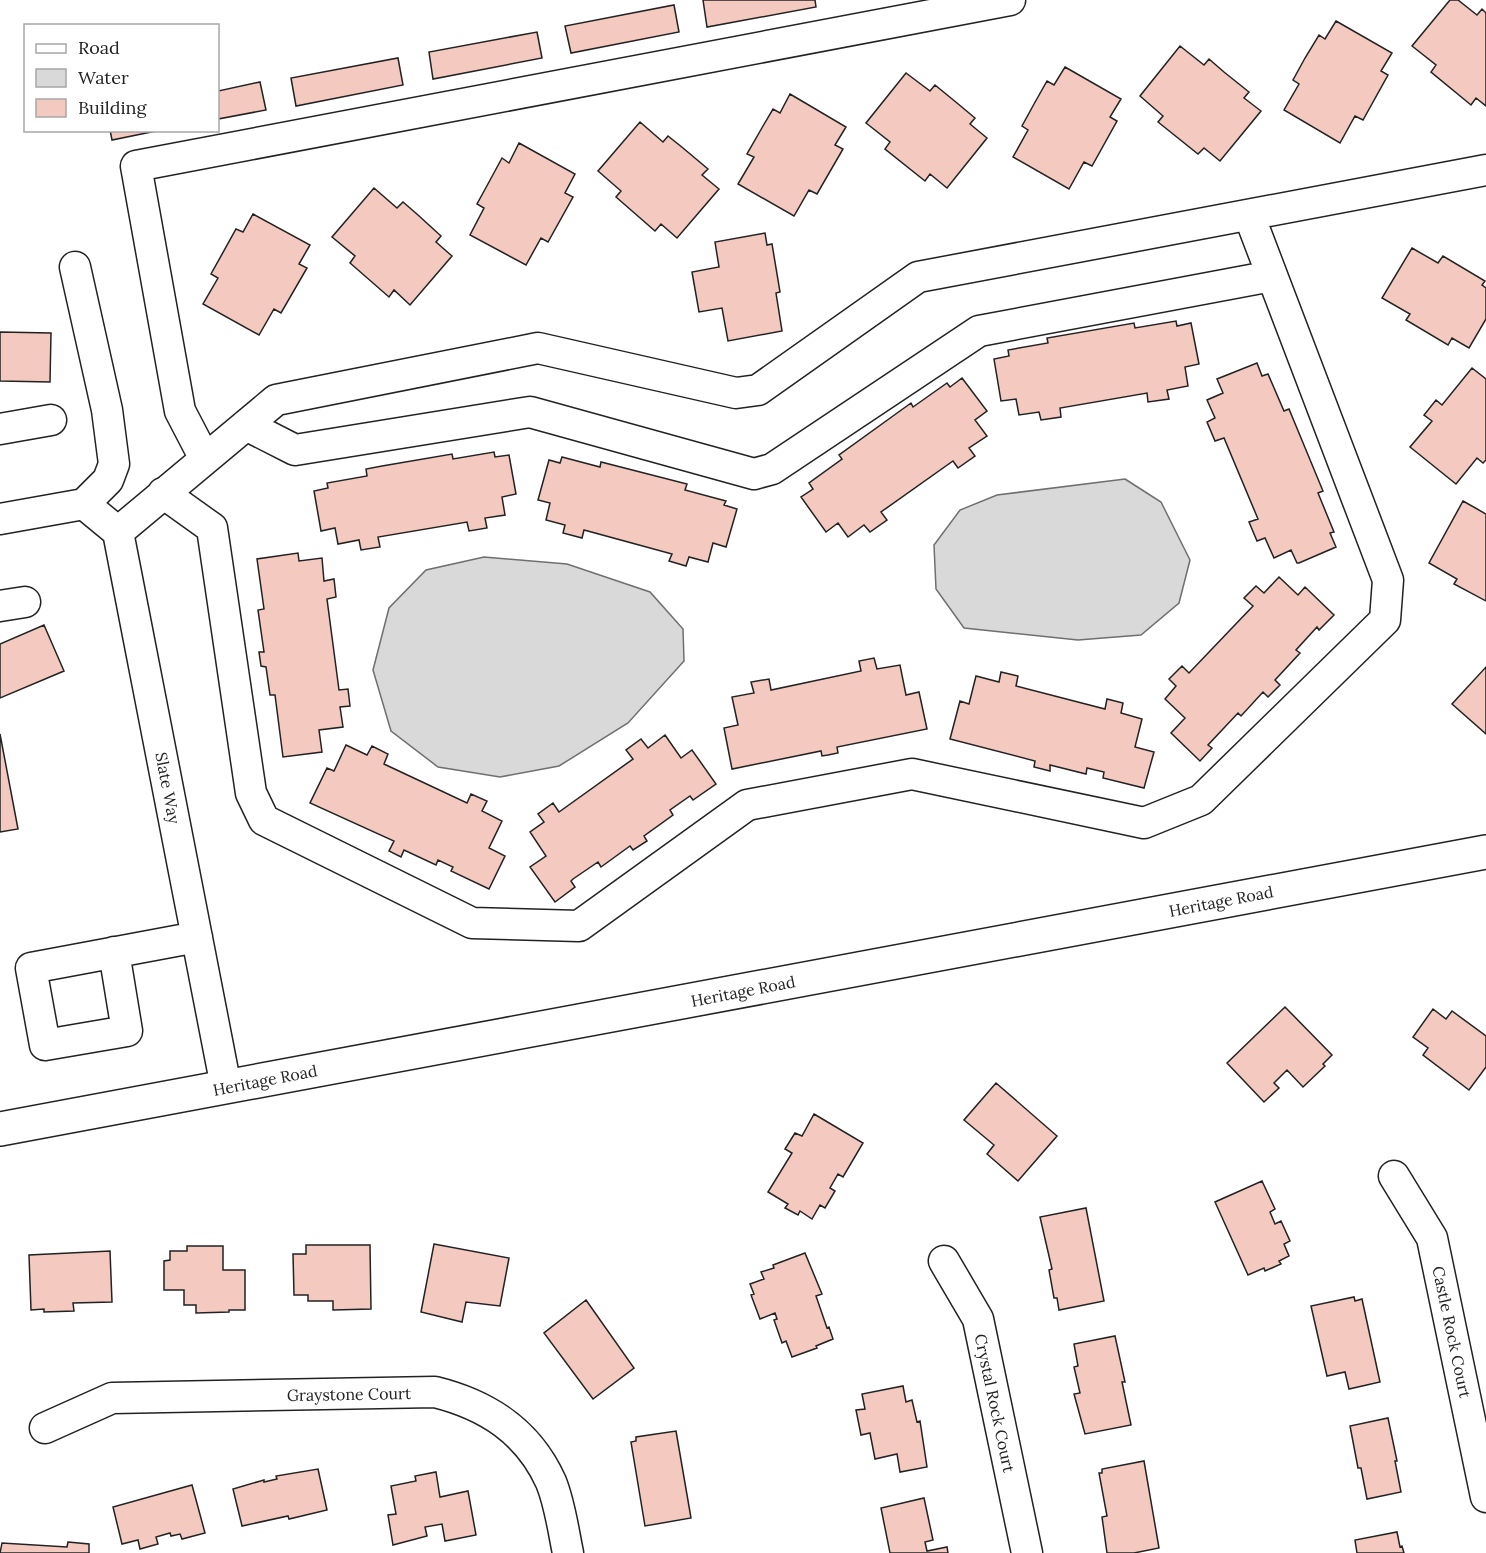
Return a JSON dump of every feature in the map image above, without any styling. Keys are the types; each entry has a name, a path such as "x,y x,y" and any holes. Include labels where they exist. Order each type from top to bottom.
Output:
{"main road":[{"name":"Heritage Road","path":"0,1129 1486,852"}],"street":[{"path":"205,459 180,411 136,166 1010,0"},
{"path":"84,504 118,532 276,400 538,348 736,393 758,390 918,277 1486,170"},
{"path":"163,493 212,528 251,793 264,820 472,923 579,926 747,805 912,774 1144,823 1201,800 1384,620 1388,580 1249,215"},
{"path":"0,519 84,504 108,480 114,464 107,410 75,267"},
{"path":"246,425 295,450 530,412 754,474 772,469 979,331 1272,276"},
{"path":"0,429 51,420"},
{"name":"Slate Way","path":"118,532 226,1087"},
{"path":"114,952 197,937"},
{"name":"Castle Rock Court","path":"1394,1176 1432,1238 1486,1497"},
{"name":"Crystal Rock Court","path":"944,1261 978,1318 1027,1553"},
{"name":"Graystone Court","path":"45,1428 111,1398 435,1392 482,1407 524,1440 551,1482 559,1507 568,1553"}],"water":[{"path":"1125,479 1161,502 1190,560 1179,603 1141,635 1078,640 964,628 936,589 934,545 960,510 997,495"},
{"path":"484,557 567,564 650,592 683,629 684,661 628,723 559,766 500,777 438,767 391,731 373,670 389,608 426,570"}],"building":[{"path":"703,0 815,0 816,7 707,27"},
{"path":"1450,0 1458,0 1477,15 1482,9 1486,13 1486,106 1476,98 1471,105 1431,72 1436,65 1412,46"},
{"path":"674,5 679,32 571,53 565,26"},
{"path":"1336,21 1392,53 1381,71 1388,75 1363,120 1355,116 1340,143 1284,110 1299,84 1293,80 1305,58 1319,35 1325,39"},
{"path":"537,32 542,58 433,79 429,52"},
{"path":"1180,46 1204,65 1209,59 1249,92 1244,98 1261,111 1220,161 1204,148 1198,154 1158,122 1163,116 1140,96"},
{"path":"398,58 403,85 296,106 291,78"},
{"path":"1065,67 1121,99 1110,117 1117,121 1092,166 1084,162 1069,189 1013,157 1028,130 1022,126 1047,81 1054,85"},
{"path":"906,73 930,91 935,85 975,118 970,124 987,138 947,188 930,174 925,181 885,149 890,142 866,123"},
{"path":"260,82 266,110 219,119 219,91"},
{"path":"790,94 846,127 835,145 843,149 817,194 809,190 794,216 738,184 754,157 747,154 763,126 773,109 780,113"},
{"path":"640,122 663,142 668,136 708,169 702,175 719,189 677,238 661,224 655,231 616,197 621,191 598,171"},
{"path":"110,132 151,132 112,140"},
{"path":"519,143 575,174 565,193 573,197 548,242 541,238 526,265 470,235 484,208 477,204 502,158 509,163"},
{"path":"374,188 397,208 403,202 418,215 441,236 436,242 452,256 410,305 394,290 389,297 350,263 355,256 332,237"},
{"path":"253,214 310,245 299,264 307,268 281,313 274,309 259,335 203,304 218,278 211,274 236,229 243,232"},
{"path":"765,233 767,245 772,244 780,292 776,293 782,331 728,341 722,308 699,312 692,272 719,267 715,242"},
{"path":"1412,248 1438,263 1443,256 1485,281 1482,285 1486,288 1486,319 1469,348 1452,338 1448,345 1406,320 1410,314 1382,298"},
{"path":"1176,321 1177,326 1191,323 1199,364 1185,367 1188,386 1167,390 1169,399 1148,402 1147,393 1060,408 1061,417 1041,420 1039,412 1019,415 1016,399 1001,401 994,359 1009,356 1008,350 1048,343 1047,338 1134,323 1135,328"},
{"path":"0,332 51,333 50,382 0,381"},
{"path":"1257,363 1262,376 1268,374 1284,411 1289,409 1323,491 1318,493 1334,532 1330,533 1336,547 1299,563 1291,550 1274,558 1265,538 1257,541 1249,522 1258,519 1224,438 1215,441 1207,422 1215,418 1207,400 1223,393 1217,379"},
{"path":"1472,368 1486,379 1486,460 1483,463 1477,458 1456,484 1410,447 1432,421 1424,415 1436,400 1442,405"},
{"path":"962,378 987,411 975,420 987,436 969,448 975,456 958,468 953,461 881,512 887,520 870,532 864,525 848,537 838,523 826,532 801,497 813,489 809,483 842,459 839,455 911,403 913,407 947,383 950,387"},
{"path":"494,452 495,457 509,455 516,494 502,497 505,515 485,518 487,528 469,531 467,522 378,537 380,547 361,550 359,540 338,544 335,528 321,531 314,491 328,488 327,483 367,476 366,469 382,466 452,454 453,459"},
{"path":"562,457 600,467 601,462 687,484 685,490 726,501 724,505 737,509 726,547 713,543 708,562 689,557 686,566 669,561 672,554 584,530 582,538 563,533 565,525 546,520 550,503 538,500 549,460 560,463"},
{"path":"1463,501 1486,514 1486,601 1454,584 1457,579 1429,563"},
{"path":"298,553 299,561 322,558 324,581 334,579 336,597 327,599 339,690 348,689 350,706 340,707 343,727 319,730 322,752 283,757 275,695 270,695 266,667 261,666 259,652 264,652 258,610 264,609 257,559"},
{"path":"1279,577 1298,595 1305,587 1334,615 1319,630 1317,627 1296,650 1300,653 1275,680 1280,685 1268,697 1263,692 1241,716 1238,713 1208,745 1212,748 1200,761 1171,733 1185,718 1165,699 1176,686 1169,679 1182,666 1189,673 1253,606 1244,598 1256,586 1264,593"},
{"path":"44,625 64,671 0,698 0,644"},
{"path":"874,658 877,669 900,665 906,695 919,692 927,729 837,747 838,753 822,756 821,751 732,769 724,728 738,725 732,697 754,693 751,682 769,679 771,690 861,671 859,661"},
{"path":"1486,667 1486,734 1452,704"},
{"path":"1001,672 1018,676 1016,686 1105,709 1107,699 1123,703 1121,713 1142,719 1135,747 1154,752 1144,788 1103,778 1104,772 1087,768 1086,774 1050,765 1050,771 1034,767 1035,761 950,739 960,701 969,704 976,676 999,682"},
{"path":"0,734 18,829 0,832"},
{"path":"665,735 681,758 692,750 716,784 693,800 690,796 670,810 673,815 644,836 647,841 633,850 630,846 601,867 598,862 573,879 571,881 575,887 555,902 530,867 546,856 530,832 544,822 538,814 553,803 559,812 633,759 626,750 641,739 648,748"},
{"path":"346,745 367,755 372,746 388,754 384,764 467,803 471,794 487,801 482,811 502,821 489,848 505,856 489,889 451,871 453,867 438,860 436,865 404,850 401,857 389,851 394,841 310,803 327,768 334,771"},
{"path":"1285,1007 1332,1055 1323,1064 1325,1066 1303,1087 1287,1070 1274,1083 1279,1088 1264,1102 1227,1063"},
{"path":"1433,1009 1446,1019 1452,1011 1486,1036 1486,1067 1469,1090 1423,1055 1428,1048 1413,1037"},
{"path":"996,1083 1057,1136 1018,1181 987,1154 994,1145 964,1120"},
{"path":"814,1114 863,1143 843,1177 838,1174 830,1188 835,1191 825,1208 820,1205 812,1219 800,1211 798,1215 785,1208 788,1204 768,1192 792,1153 785,1149 795,1133 802,1136"},
{"path":"1262,1181 1275,1209 1270,1212 1275,1224 1281,1221 1290,1241 1284,1244 1289,1256 1279,1261 1281,1264 1248,1275 1215,1202"},
{"path":"1086,1208 1104,1301 1059,1310 1057,1298 1054,1298 1049,1270 1052,1269 1040,1217"},
{"path":"434,1244 509,1258 500,1306 466,1302 462,1322 421,1312"},
{"path":"306,1245 370,1245 371,1309 333,1310 333,1301 308,1301 308,1295 294,1295 293,1254 306,1254"},
{"path":"187,1246 223,1246 223,1270 245,1270 245,1310 196,1313 196,1305 184,1305 184,1290 164,1290 164,1261 170,1260 170,1251 187,1251"},
{"path":"110,1251 112,1302 73,1303 74,1311 31,1310 29,1255"},
{"path":"805,1253 822,1294 816,1296 833,1339 816,1346 817,1348 792,1357 786,1341 782,1343 774,1320 777,1319 775,1313 760,1319 751,1295 754,1294 750,1284 764,1279 761,1272 774,1268 773,1265"},
{"path":"1354,1297 1355,1301 1362,1299 1380,1382 1349,1389 1345,1372 1327,1376 1311,1306"},
{"path":"586,1300 634,1368 593,1399 544,1333"},
{"path":"1115,1336 1131,1425 1085,1434 1074,1394 1080,1393 1074,1367 1078,1366 1074,1344"},
{"path":"903,1386 906,1402 912,1400 917,1422 920,1421 927,1467 900,1472 897,1454 875,1459 870,1433 861,1435 856,1410 865,1409 862,1394"},
{"path":"1388,1418 1401,1492 1367,1499 1350,1426"},
{"path":"676,1431 691,1518 645,1526 631,1442 636,1441 636,1437"},
{"path":"1144,1461 1159,1548 1134,1553 1107,1553 1102,1517 1107,1516 1099,1473 1102,1473 1102,1469"},
{"path":"318,1469 327,1510 289,1519 288,1516 242,1526 233,1489 264,1480 264,1482 277,1479 276,1476"},
{"path":"436,1472 440,1497 468,1491 476,1535 445,1541 442,1524 425,1527 427,1536 393,1545 388,1515 396,1514 391,1486 416,1481 415,1476"},
{"path":"192,1485 205,1533 182,1539 180,1534 171,1536 170,1533 156,1537 158,1544 140,1549 138,1540 122,1544 113,1507"},
{"path":"924,1498 933,1540 925,1542 927,1551 947,1547 948,1553 890,1553 881,1508"},
{"path":"1397,1532 1400,1547 1402,1546 1404,1553 1357,1553 1355,1540"},
{"path":"68,1542 89,1544 89,1553 0,1553 2,1543 67,1547"}]}
